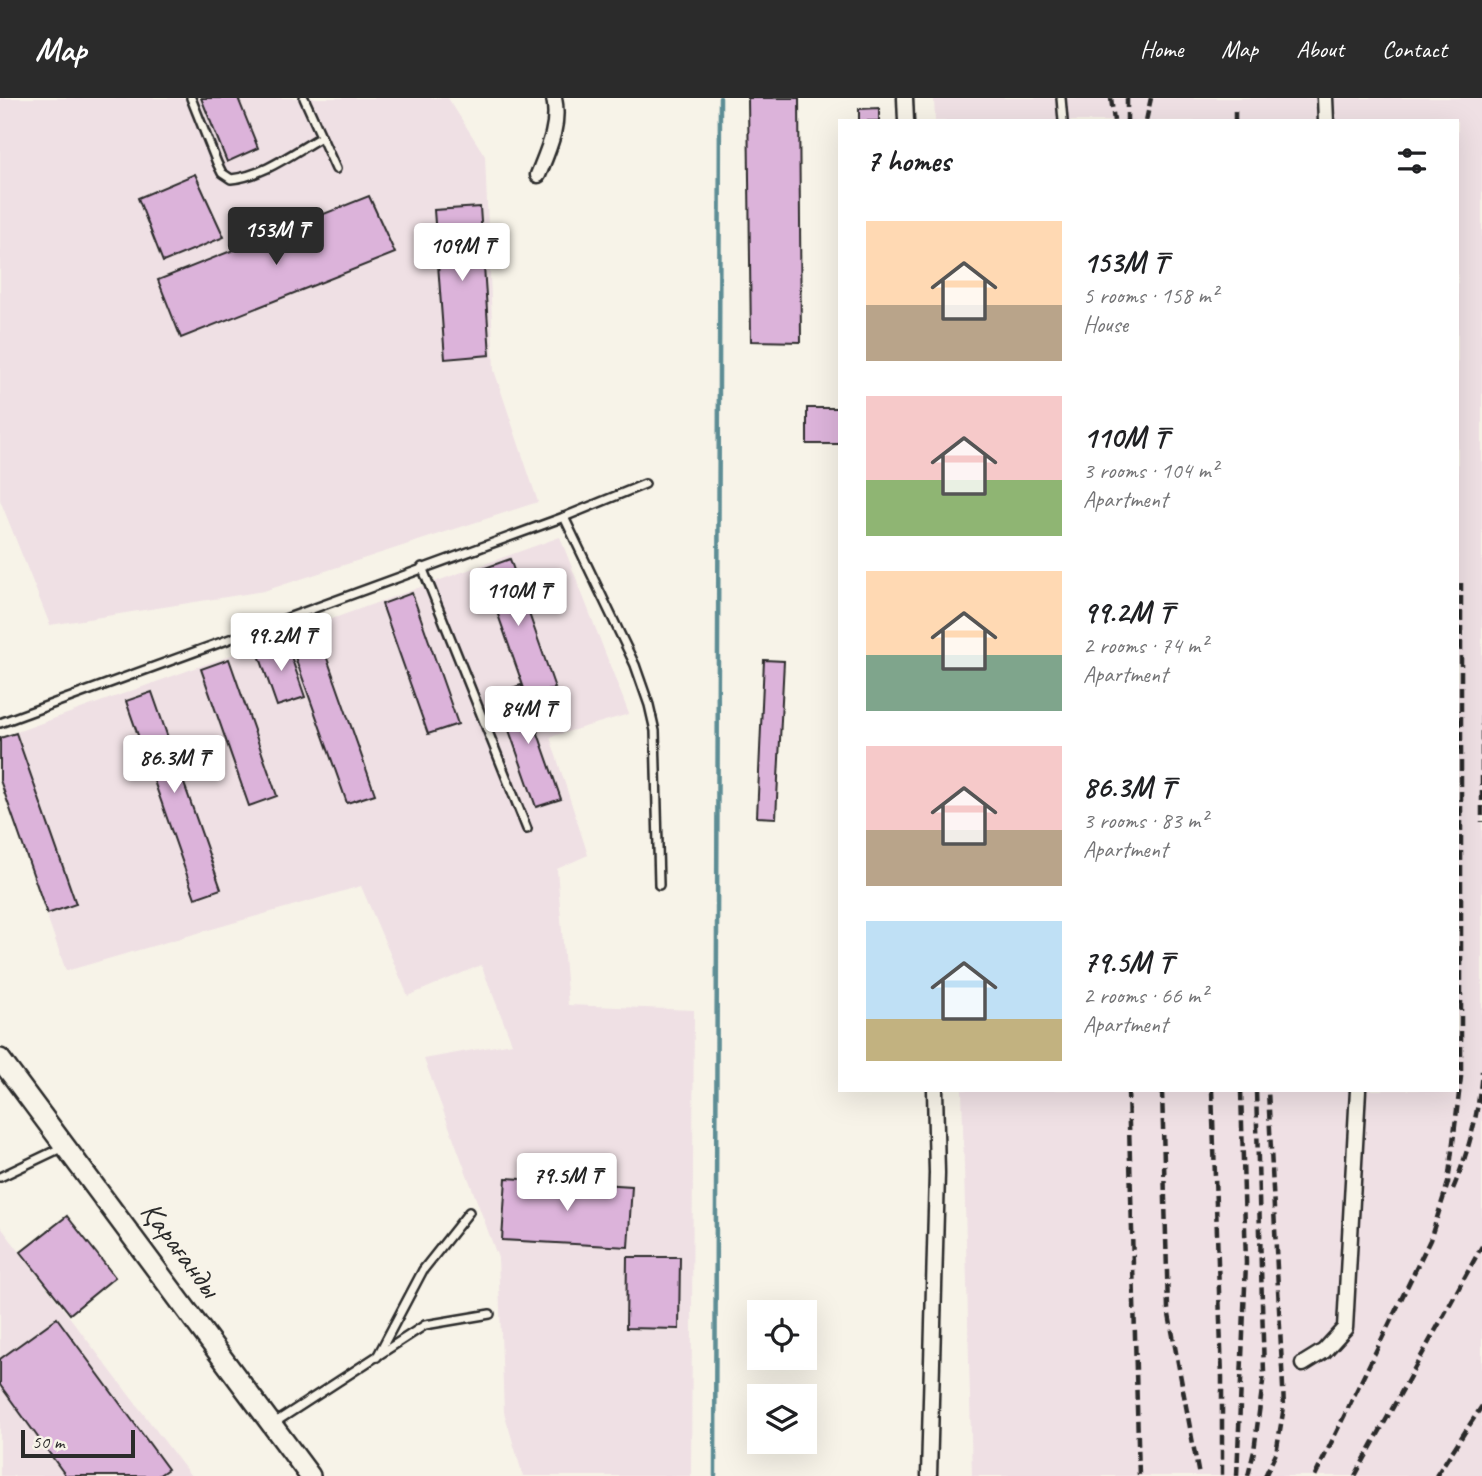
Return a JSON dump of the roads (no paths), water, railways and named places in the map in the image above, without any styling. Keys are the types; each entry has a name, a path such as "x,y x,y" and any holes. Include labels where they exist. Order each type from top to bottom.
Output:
{"main road":[{"name":"Қарағанды","path":"0,1059 274,1424 310,1476"}],"street":[{"path":"538,175 554,133 554,98"},
{"path":"905,98 905,119"},
{"path":"1325,98 1325,119"},
{"path":"929,1476 937,1173 935,1092"},
{"path":"1303,1364 1324,1351 1345,1328 1358,1092"}],"lane":[{"path":"191,98 217,163 222,173 231,179 244,178 267,168 321,137"},
{"path":"304,98 335,169"},
{"path":"1061,98 1063,119"},
{"path":"0,723 422,566 564,517 645,484"},
{"path":"564,517 635,666 649,705 655,732 659,885"},
{"path":"422,566 527,829"},
{"path":"0,1177 66,1145"},
{"path":"377,1358 423,1270 469,1212"},
{"path":"274,1424 425,1325 490,1314"}],"waterway":[{"path":"715,1476 720,98"}],"railway":[{"path":"1111,98 1114,119"},
{"path":"1127,98 1127,119"},
{"path":"1146,119 1151,98"},
{"path":"1235,110 1235,119"},
{"path":"1315,1476 1430,1240 1448,1183 1461,1077 1461,583"},
{"path":"1482,716 1482,822"},
{"path":"1453,1189 1472,1131 1482,1071"},
{"path":"1128,1092 1139,1476"},
{"path":"1162,1092 1168,1309 1199,1476"},
{"path":"1212,1092 1222,1377 1222,1476"},
{"path":"1237,1476 1246,1263 1241,1092"},
{"path":"1248,1476 1264,1374 1256,1092"},
{"path":"1265,1476 1276,1453 1284,1407 1268,1092"},
{"path":"1355,1476 1482,1246"},
{"path":"1436,1476 1482,1406"}]}
